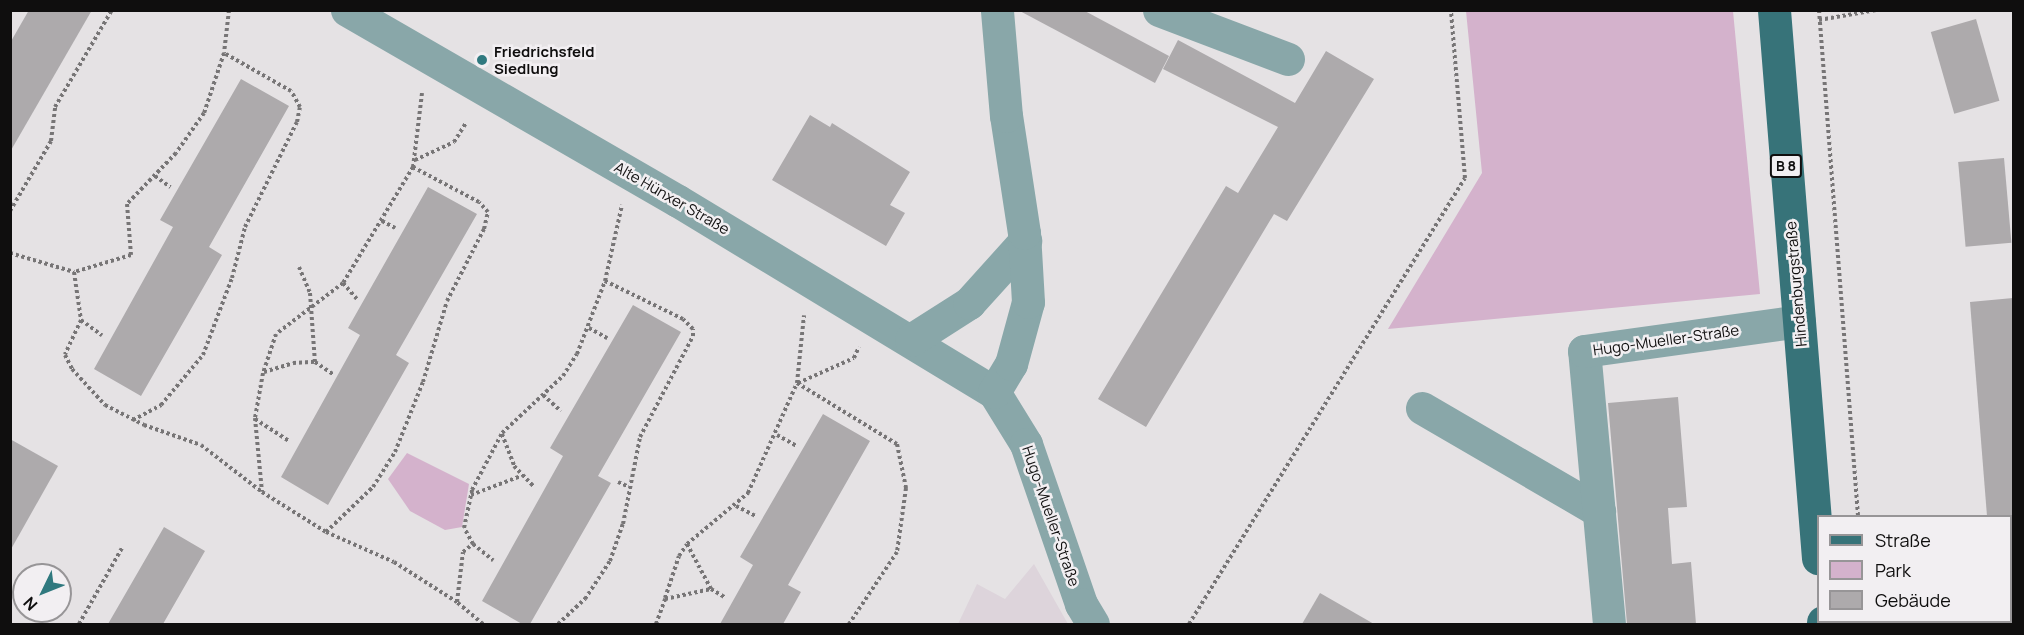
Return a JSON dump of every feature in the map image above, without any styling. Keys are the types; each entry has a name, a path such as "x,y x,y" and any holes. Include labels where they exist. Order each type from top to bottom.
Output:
{"main road":[{"name":"Hindenburgstraße","path":"1774,10 1817,546"}],"street":[{"name":"Alte Hünxer Straße","path":"346,10 629,172 874,317 994,392"},
{"path":"994,392 1011,364 1028,302 1025,241 1006,116 997,10"},
{"path":"1159,10 1288,59"},
{"path":"911,340 969,303 1025,241"},
{"name":"Hugo-Mueller-Straße","path":"1609,624 1584,351 1799,321"},
{"name":"Hugo-Mueller-Straße","path":"994,392 1026,444 1081,604 1093,624"},
{"path":"1422,408 1599,511"}],"path":[{"path":"10,210 51,141 56,107 112,10"},
{"path":"10,253 74,272 131,255 127,204 191,136 204,113 224,53 229,10"},
{"path":"1189,624 1465,178 1451,10"},
{"path":"1819,10 1858,515"},
{"path":"1820,20 1876,10"},
{"path":"133,420 161,405 203,355 232,278 245,227 297,122 300,107 291,91 224,53"},
{"path":"262,492 255,418 263,373 276,334 343,283 413,167 426,56"},
{"path":"414,160 454,142 466,123"},
{"path":"326,532 373,487 395,452 423,382 447,301 484,229 488,212 479,202 413,167"},
{"path":"493,560 474,544 464,528 471,495 485,460 502,434 563,376 589,328 605,281 629,172"},
{"path":"155,176 170,187"},
{"path":"382,221 394,228"},
{"path":"299,267 308,282 315,362"},
{"path":"74,272 81,320 65,355 72,369 105,405 133,420 201,445 262,492 326,532 394,562 457,602 483,624"},
{"path":"656,624 679,556 687,544 717,517 736,506 748,494 777,435 797,383 807,278"},
{"path":"558,624 585,598 610,561 623,524 640,437 692,343 693,329 683,319 605,281"},
{"path":"343,283 357,299"},
{"path":"797,383 854,358 874,317"},
{"path":"81,320 102,335"},
{"path":"589,328 607,338"},
{"path":"263,373 294,363 315,362 333,374"},
{"path":"797,383 897,444 906,488 897,552 849,624"},
{"path":"543,395 561,411"},
{"path":"255,418 289,441"},
{"path":"502,434 520,476 534,487"},
{"path":"777,435 797,446"},
{"path":"471,495 520,476"},
{"path":"618,482 629,487"},
{"path":"736,506 756,516"},
{"path":"457,602 464,552 474,544"},
{"path":"687,544 711,589 726,598"},
{"path":"79,624 122,548"},
{"path":"665,599 711,589"}],"shaded area":[{"path":"2013,539 2013,624 1976,624 2012,623"},
{"path":"1034,564 1068,624 958,624 977,584 1005,599"}],"green space":[{"path":"1466,11 1733,11 1760,294 1388,329 1482,173"},
{"path":"407,453 469,484 462,527 445,530 410,511 388,479"}],"building":[{"path":"29,10 92,10 10,152 10,43"},
{"path":"1018,10 1083,10 1169,56 1155,83"},
{"path":"1976,19 1999,101 1954,114 1931,32"},
{"path":"1178,40 1295,103 1326,51 1374,79 1287,221 1274,214 1146,427 1098,399 1226,186 1238,193 1278,127 1163,69"},
{"path":"241,79 289,106 209,247 222,255 141,396 94,369 173,227 160,220"},
{"path":"810,115 830,127 832,123 910,172 890,205 905,213 886,246 772,180"},
{"path":"2004,158 2011,243 1966,247 1958,162"},
{"path":"428,187 477,214 396,355 409,363 328,505 281,477 360,335 348,328"},
{"path":"2013,298 2013,516 1987,515 1970,302"},
{"path":"633,305 681,332 598,476 611,483 530,624 522,624 482,601 563,456 550,448"},
{"path":"1678,397 1687,507 1668,508 1672,564 1691,562 1696,624 1627,624 1608,403"},
{"path":"823,414 870,441 788,585 801,592 783,624 720,624 753,565 740,557"},
{"path":"10,439 58,466 10,551"},
{"path":"164,527 205,551 163,624 108,624"},
{"path":"1320,593 1374,624 1302,624"}],"place":[{"name":"Friedrichsfeld Siedlung","path":"482,60"}]}
